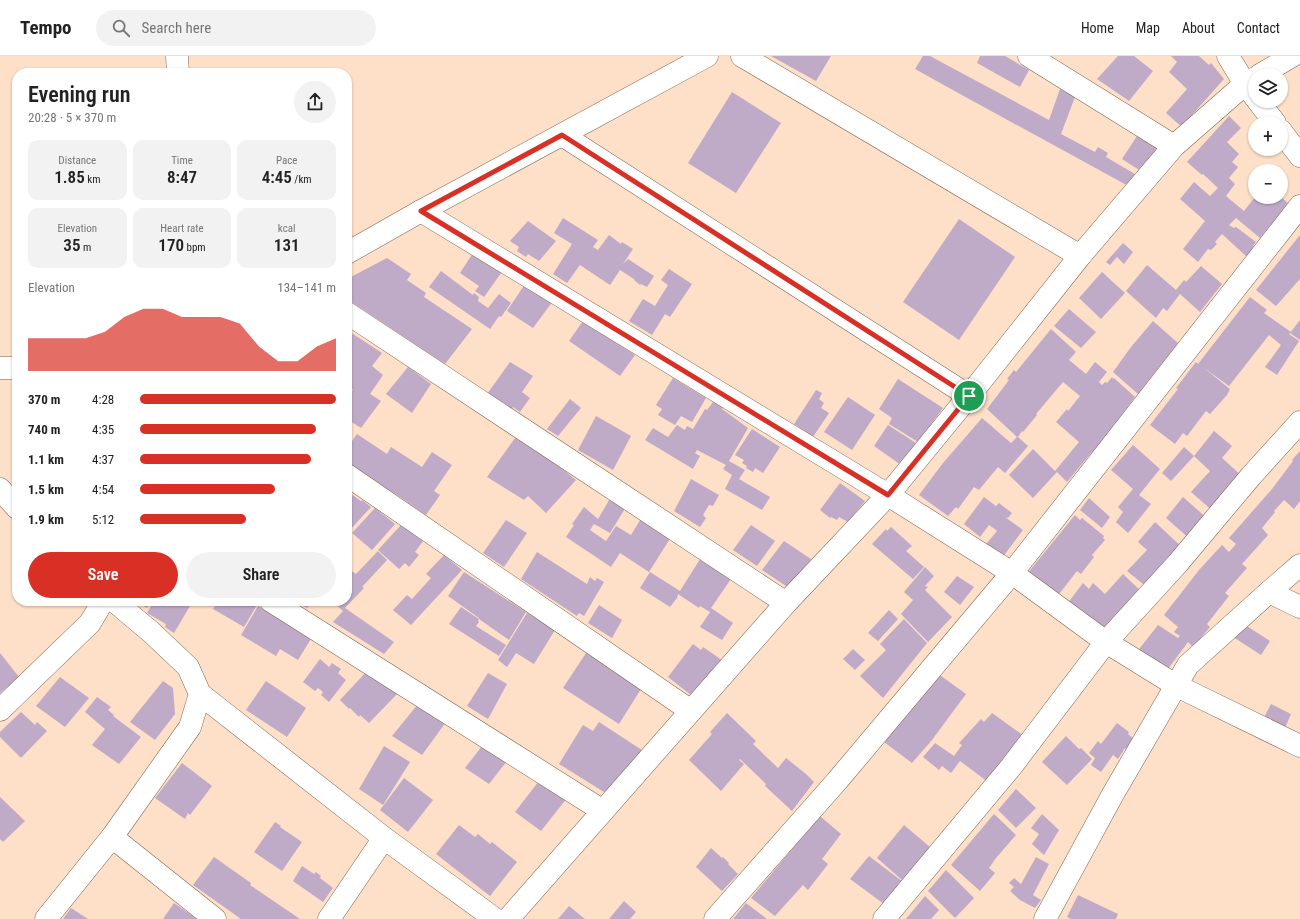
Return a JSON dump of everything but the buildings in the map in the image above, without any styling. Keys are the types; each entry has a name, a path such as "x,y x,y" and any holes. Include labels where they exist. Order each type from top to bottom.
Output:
{"street":[{"path":"177,56 178,68"},
{"path":"352,250 421,211 707,56"},
{"path":"742,56 1080,256"},
{"path":"1029,56 1174,146"},
{"path":"1228,56 1248,78"},
{"path":"1276,68 1292,56"},
{"path":"508,919 786,603 888,495 1080,256 1174,146 1248,89"},
{"path":"1263,108 1270,116"},
{"path":"562,135 969,396"},
{"path":"1288,140 1300,156"},
{"path":"715,919 837,781 1012,573 1300,206"},
{"path":"421,211 888,495 1012,573 1106,642 1177,686 1300,746"},
{"path":"352,316 786,603"},
{"path":"0,368 12,368"},
{"path":"884,919 1011,767 1106,642 1178,563 1251,476 1300,422"},
{"path":"352,478 691,711"},
{"path":"0,489 12,502"},
{"path":"1045,919 1113,794 1188,665 1300,565"},
{"path":"1269,592 1300,607"},
{"path":"0,710 90,623 100,606"},
{"path":"120,606 188,667 200,694 384,838 495,919"},
{"path":"279,606 603,811"},
{"path":"46,919 112,837 190,727 200,694"},
{"path":"112,837 215,919"},
{"path":"329,919 384,838"}],"route":[{"path":"562,135 969,396 888,495 421,211 562,135"}]}
